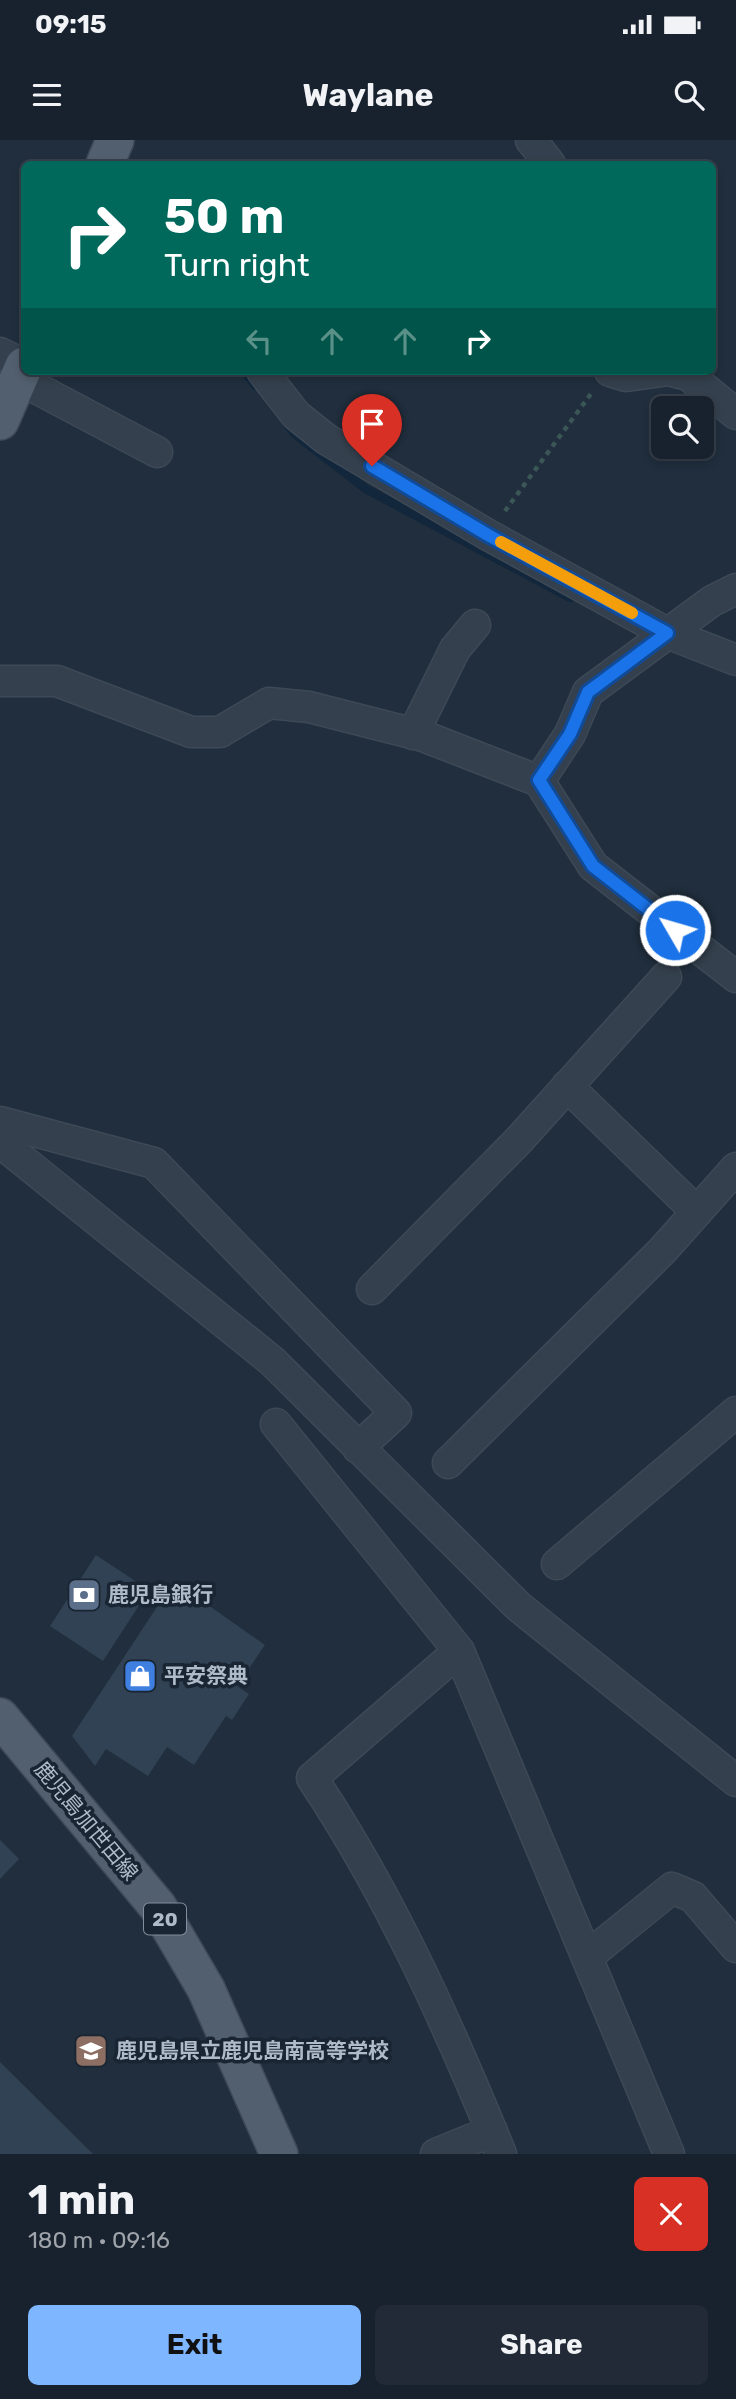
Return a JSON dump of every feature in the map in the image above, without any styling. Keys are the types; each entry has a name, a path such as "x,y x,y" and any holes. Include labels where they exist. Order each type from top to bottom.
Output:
{"main road":[{"path":"0,421 17,366"},
{"name":"鹿児島加世田線","path":"0,1717 158,1907 206,1989 279,2154"}],"street":[{"path":"531,140 548,161"},
{"path":"32,375 158,453"},
{"path":"265,375 296,415 326,439 488,535 667,633 736,660"},
{"path":"605,376 633,375"},
{"path":"688,375 736,414"},
{"path":"539,780 570,734 588,692 712,601 736,589"},
{"path":"413,734 455,649 475,625"},
{"path":"0,681 57,681 191,732 220,732 270,703 309,707 413,734 539,780 593,866 736,977"},
{"path":"372,1289 567,1086 666,977"},
{"path":"567,1086 697,1212"},
{"path":"0,1122 154,1163 396,1413 358,1448"},
{"path":"0,1142 272,1361 518,1606 736,1781"},
{"path":"448,1463 662,1251 736,1168"},
{"path":"557,1564 735,1414"},
{"path":"276,1424 459,1651 669,2154"},
{"path":"436,2154 497,2143 397,1919 342,1822 312,1778 459,1651"},
{"path":"587,1957 672,1888 693,1896 736,1947"}],"path":[{"path":"488,535 605,376"}],"building":[{"path":"96,1555 149,1590 103,1661 50,1626"},
{"path":"174,1581 265,1645 237,1686 249,1694 232,1720 226,1716 194,1765 167,1747 148,1776 106,1749 95,1766 72,1736"},
{"path":"0,1840 19,1859 0,1879"},
{"path":"0,2062 93,2154 0,2154"}],"waterway":[{"path":"247,375 256,386"},
{"path":"287,424 295,434 366,489 571,598"}],"slow traffic":[{"path":"501,542 632,613"}],"place":[{"name":"鹿児島銀行","path":"84,1595"},
{"name":"平安祭典","path":"140,1676"},
{"name":"鹿児島県立鹿児島南高等学校","path":"91,2051"}],"route":[{"path":"372,466 488,535 667,633 621,664 588,692 570,734 539,780 593,866 675,930"}]}
